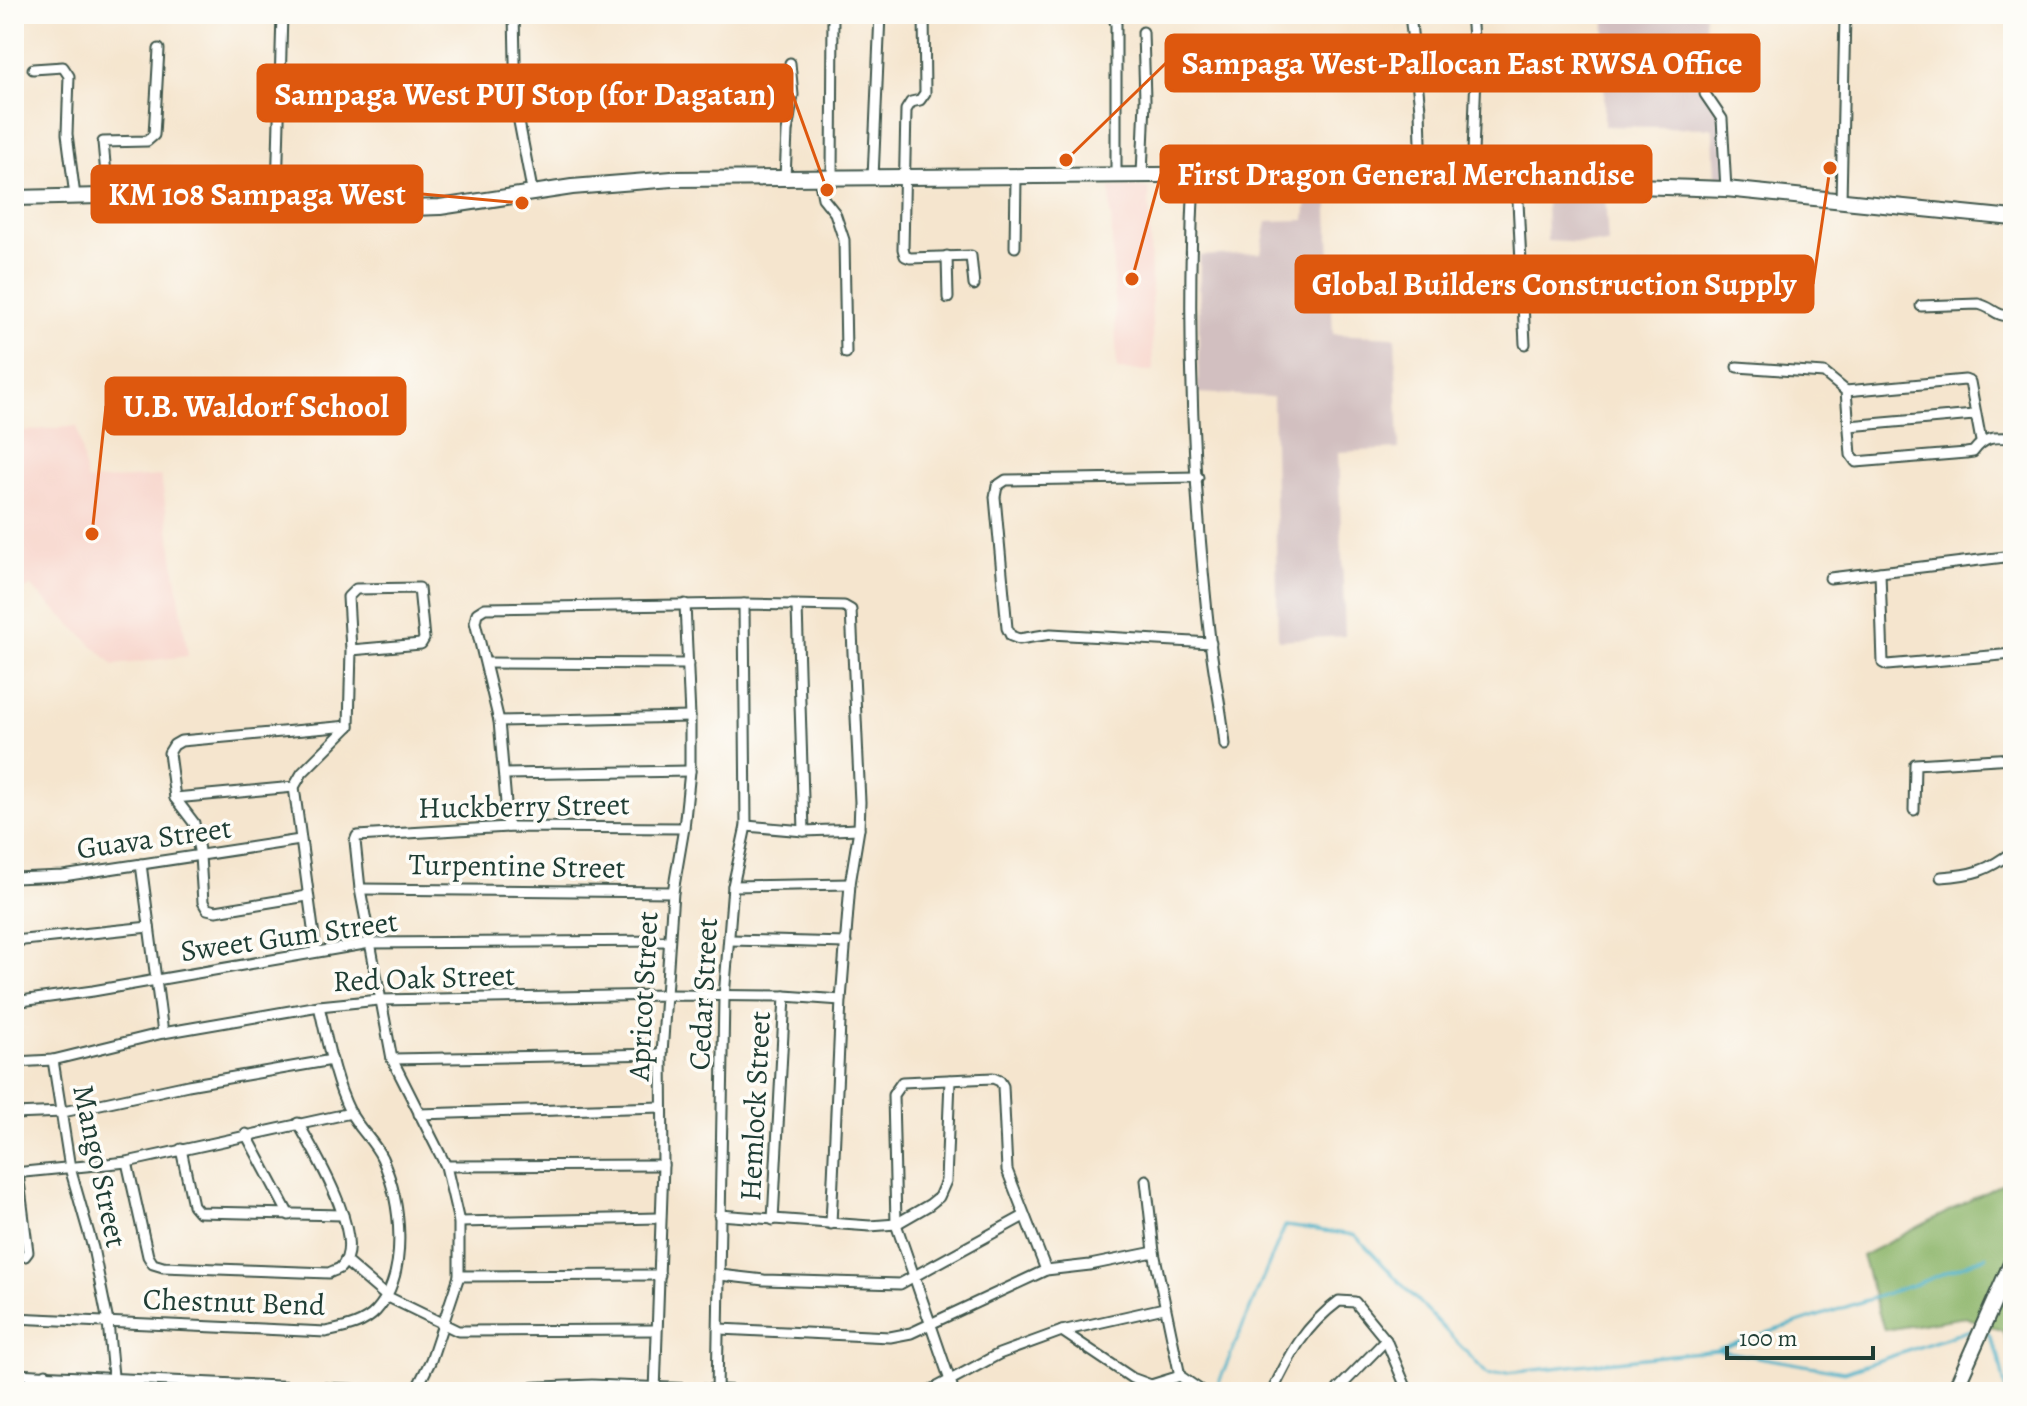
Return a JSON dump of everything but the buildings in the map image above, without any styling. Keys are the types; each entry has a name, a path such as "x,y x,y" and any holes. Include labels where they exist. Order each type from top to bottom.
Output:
{"main road":[{"path":"14,198 277,192 410,208 533,195 572,187 657,180 1324,174 1726,189 2013,218"},
{"path":"1954,1392 2013,1259"}],"street":[{"path":"277,192 282,14"},
{"path":"514,14 516,106 533,195"},
{"path":"833,14 823,198 835,213 844,240 846,353"},
{"path":"873,178 880,14"},
{"path":"924,14 925,93 920,100 911,102 906,110 905,256 971,256 974,285"},
{"path":"1112,14 1116,24 1116,176"},
{"path":"1410,14 1420,109 1422,179"},
{"path":"1471,14 1476,73 1472,180"},
{"path":"1841,201 1845,14"},
{"path":"1142,175 1145,100 1143,32"},
{"path":"108,196 103,142 147,141 154,135 159,49"},
{"path":"785,178 786,141 793,95 790,63"},
{"path":"33,69 63,67 69,76 67,134 75,196"},
{"path":"1705,94 1722,119 1726,189"},
{"path":"1194,175 1190,295 1192,395 1211,643 1225,745"},
{"path":"1015,247 1016,177"},
{"path":"1517,181 1525,344"},
{"path":"947,256 948,298"},
{"path":"1921,306 1978,304 1999,316 2013,317"},
{"path":"1737,367 1824,373 1846,391 1965,380 1972,386 1974,415 1981,441"},
{"path":"1846,391 1851,455 1856,462 1973,452 1981,441 1990,437 2013,438"},
{"path":"1849,426 1974,415"},
{"path":"1198,477 1006,480 997,486 995,497 1007,628 1011,636 1019,639 1051,634 1211,643"},
{"path":"1830,578 2013,556"},
{"path":"1880,572 1883,663 2013,654"},
{"path":"316,951 294,787 302,773 349,726 351,650 348,597 351,591 419,588 424,639 421,644 351,650"},
{"path":"508,827 499,721 475,622 477,613 485,608 685,604 844,606 851,610 860,802 841,1000 831,1224"},
{"name":"Apricot Street","path":"655,1389 663,1165 662,1054 673,892 690,771 685,604"},
{"name":"Cedar Street","path":"718,1390 724,997 733,886 746,826 744,604"},
{"path":"797,607 804,831"},
{"path":"487,663 688,664"},
{"path":"499,721 690,717"},
{"path":"307,896 216,911 207,909 203,902 194,823 175,798 169,753 181,741 349,726"},
{"path":"1914,810 1915,764 2013,758"},
{"path":"504,774 690,771"},
{"path":"175,798 294,787"},
{"path":"746,826 804,831 859,829"},
{"name":"Huckberry Street","path":"360,889 355,841 357,836 365,834 508,827 684,828"},
{"name":"Guava Street","path":"14,878 63,876 300,840"},
{"path":"1941,877 1971,875 1999,862 2013,851"},
{"path":"141,864 163,1033"},
{"path":"733,886 850,884"},
{"path":"360,889 392,1059 446,1166 459,1222 459,1276 445,1325 415,1392"},
{"name":"Turpentine Street","path":"360,889 673,892"},
{"path":"14,941 149,927"},
{"path":"730,940 846,943"},
{"name":"Sweet Gum Street","path":"14,1002 370,943 669,941"},
{"name":"Red Oak Street","path":"14,1062 53,1060 163,1033 319,1006 379,1000 667,995 841,1000"},
{"name":"Hemlock Street","path":"773,1220 785,996"},
{"name":"Chestnut Bend","path":"14,1318 326,1332 355,1325 375,1312 386,1296 399,1265 399,1235 389,1176 376,1147 351,1113 332,1060 319,1006"},
{"path":"392,1059 662,1054"},
{"name":"Mango Street","path":"53,1060 70,1168 93,1248 108,1322 113,1376"},
{"path":"14,1114 63,1112 188,1085 332,1060"},
{"path":"954,1392 896,1224 893,1095 902,1082 993,1078 1000,1081 1003,1086 1007,1170 1046,1270"},
{"path":"719,1215 831,1224 896,1224 939,1197 946,1181 950,1080"},
{"path":"419,1114 662,1107"},
{"path":"14,1258 28,1254 16,1173 127,1162 351,1113"},
{"path":"127,1162 148,1256 158,1266 329,1273 340,1268 345,1261 347,1251 343,1215 328,1175 298,1123"},
{"path":"246,1134 289,1215"},
{"path":"181,1149 193,1205 199,1212 343,1215"},
{"path":"446,1166 663,1165"},
{"path":"1146,1180 1154,1252 1180,1376 1202,1391"},
{"path":"720,1275 764,1280 900,1284 1024,1216"},
{"path":"459,1222 660,1218"},
{"path":"720,1329 890,1337 911,1333 1046,1270 1154,1252"},
{"path":"345,1261 386,1296 458,1331 656,1330"},
{"path":"459,1276 660,1275"},
{"path":"1272,1392 1296,1345 1318,1317 1339,1301 1355,1302 1386,1340 1408,1392"},
{"path":"928,1392 999,1354 1062,1331 1164,1308"},
{"path":"1062,1331 1132,1378 1151,1385 1180,1376"},
{"path":"1339,1392 1338,1389 1386,1340"},
{"path":"14,1374 113,1376 415,1392 592,1385 772,1392"},
{"path":"38,1392 46,1374"}],"shaded area":[{"path":"1605,14 1705,14 1707,81 1726,116 1731,178 1715,177 1713,128 1604,126"},
{"path":"1110,187 1149,188 1153,371 1117,370"},
{"path":"1327,187 1333,334 1395,337 1399,449 1338,452 1345,636 1278,640 1273,397 1198,393 1200,256 1261,253 1267,221 1305,220 1308,188"},
{"path":"1546,194 1605,196 1608,244 1547,241"},
{"path":"77,426 87,481 161,476 188,656 114,665 31,587 14,591 14,432"}],"green space":[{"path":"2013,1178 2013,1368 2004,1331 1965,1317 1884,1330 1862,1256"}],"waterway":[{"path":"1215,1392 1285,1226 1355,1235 1488,1375 1717,1350 1844,1372 1976,1328"},
{"path":"1718,1349 1916,1284 1987,1256"},
{"path":"1987,1331 1999,1357 2006,1392"},
{"path":"1059,1392 1066,1387 1073,1392"}],"place":[{"name":"Sampaga West-Pallocan East RWSA Office","path":"1066,160"},
{"name":"Global Builders Construction Supply","path":"1830,168"},
{"name":"Sampaga West PUJ Stop (for Dagatan)","path":"827,190"},
{"name":"KM 108 Sampaga West","path":"522,203"},
{"name":"First Dragon General Merchandise","path":"1132,279"},
{"name":"U.B. Waldorf School","path":"92,534"}]}
